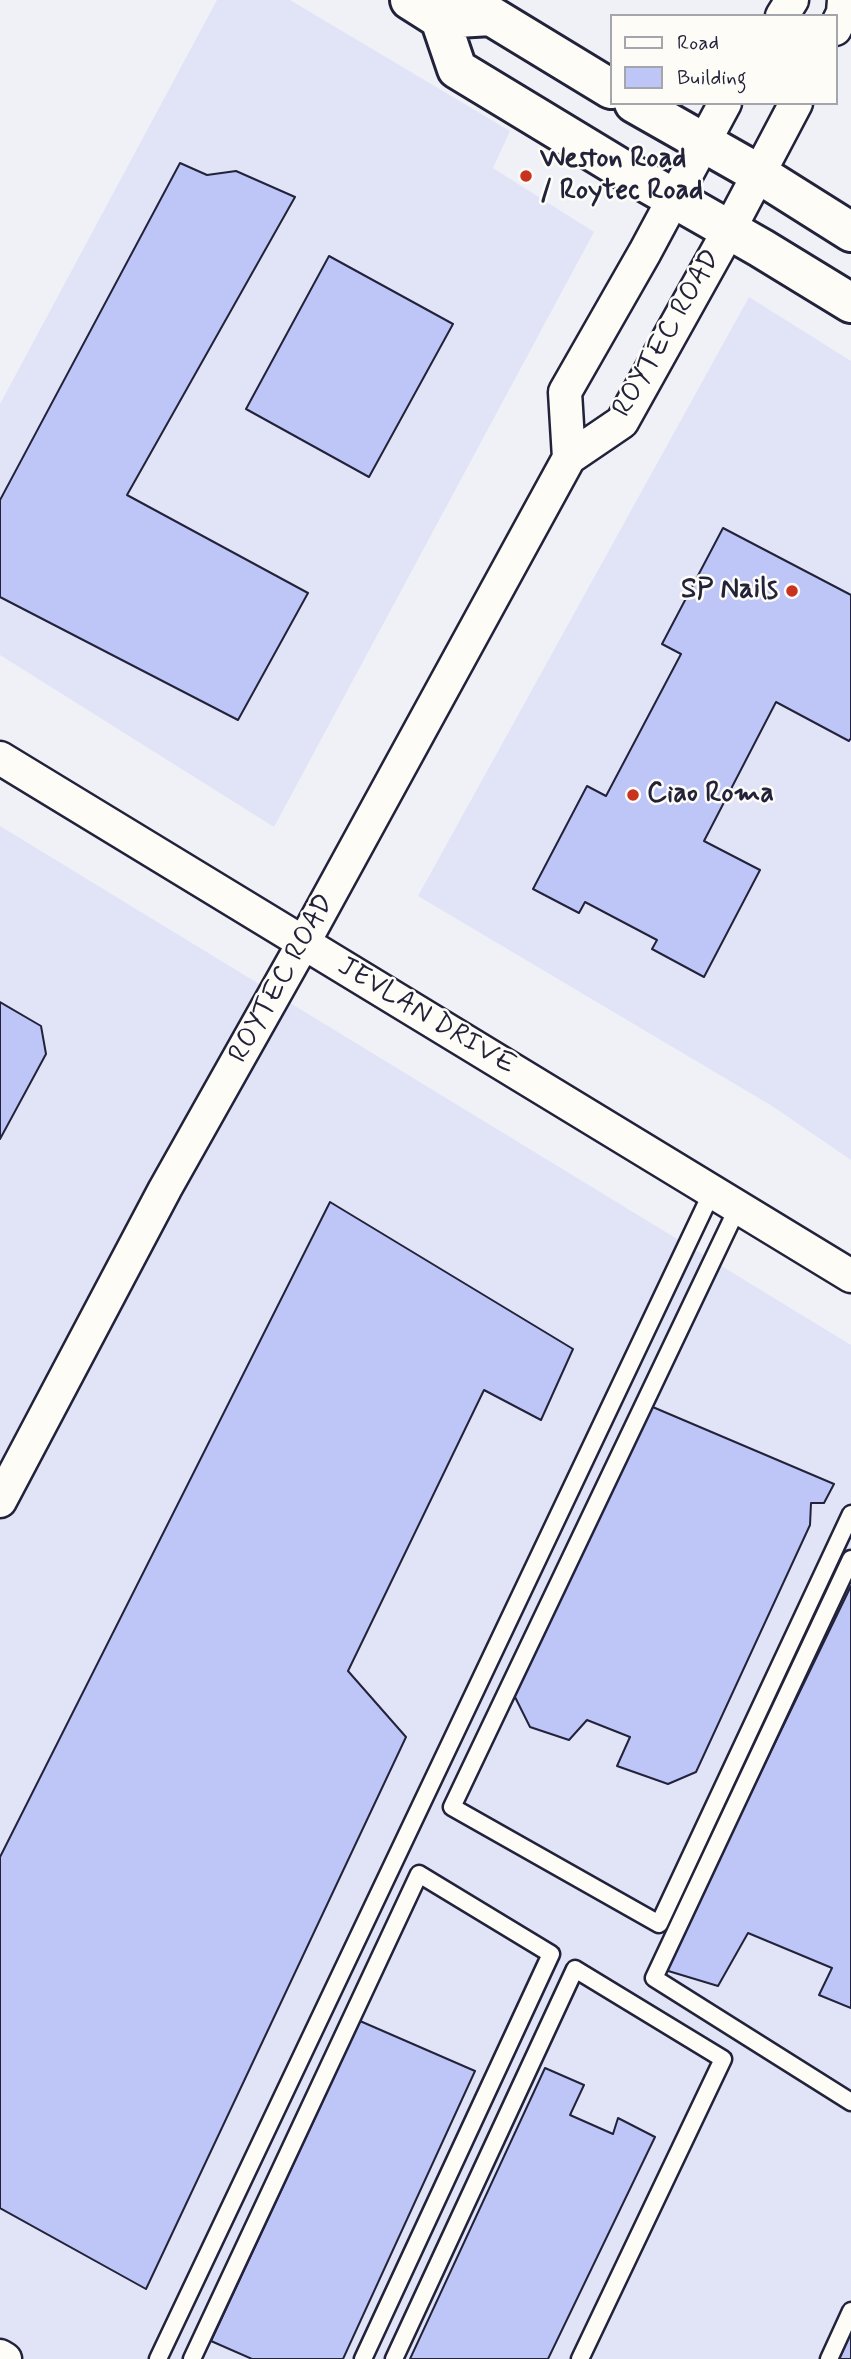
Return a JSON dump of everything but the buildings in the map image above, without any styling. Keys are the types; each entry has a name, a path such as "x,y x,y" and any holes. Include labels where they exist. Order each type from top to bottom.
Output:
{"main road":[{"path":"425,9 491,16 610,88"},
{"path":"425,9 457,69 673,200 851,303"},
{"path":"637,105 760,174 851,232"}],"street":[{"path":"837,25 843,13 844,0"},
{"name":"ROYTEC ROAD","path":"569,457 565,392 645,252 724,105"},
{"name":"ROYTEC ROAD","path":"0,1501 165,1189 304,942 569,457 622,422 760,174 795,105"},
{"name":"JEVLAN DRIVE","path":"0,758 851,1276"},
{"path":"0,2356 5,2359"}],"lane":[{"path":"725,1199 452,1807 659,1924 851,1514"},
{"path":"158,2359 725,1199"},
{"path":"851,1559 654,1978 851,2102"},
{"path":"191,2359 419,1874 551,1954 363,2359"},
{"path":"394,2359 575,1969 723,2059 580,2359"},
{"path":"829,2359 851,2311"}],"shaded area":[{"path":"217,0 290,0 510,131 493,168 594,232 274,827 0,655 0,404"},
{"path":"749,297 851,361 851,1160 772,1106 418,896"},
{"path":"0,826 851,1345 851,2359 0,2359"}],"place":[{"name":"Weston Road / Roytec Road","path":"526,176"},
{"name":"SP Nails","path":"792,591"},
{"name":"Ciao Roma","path":"633,795"}]}
